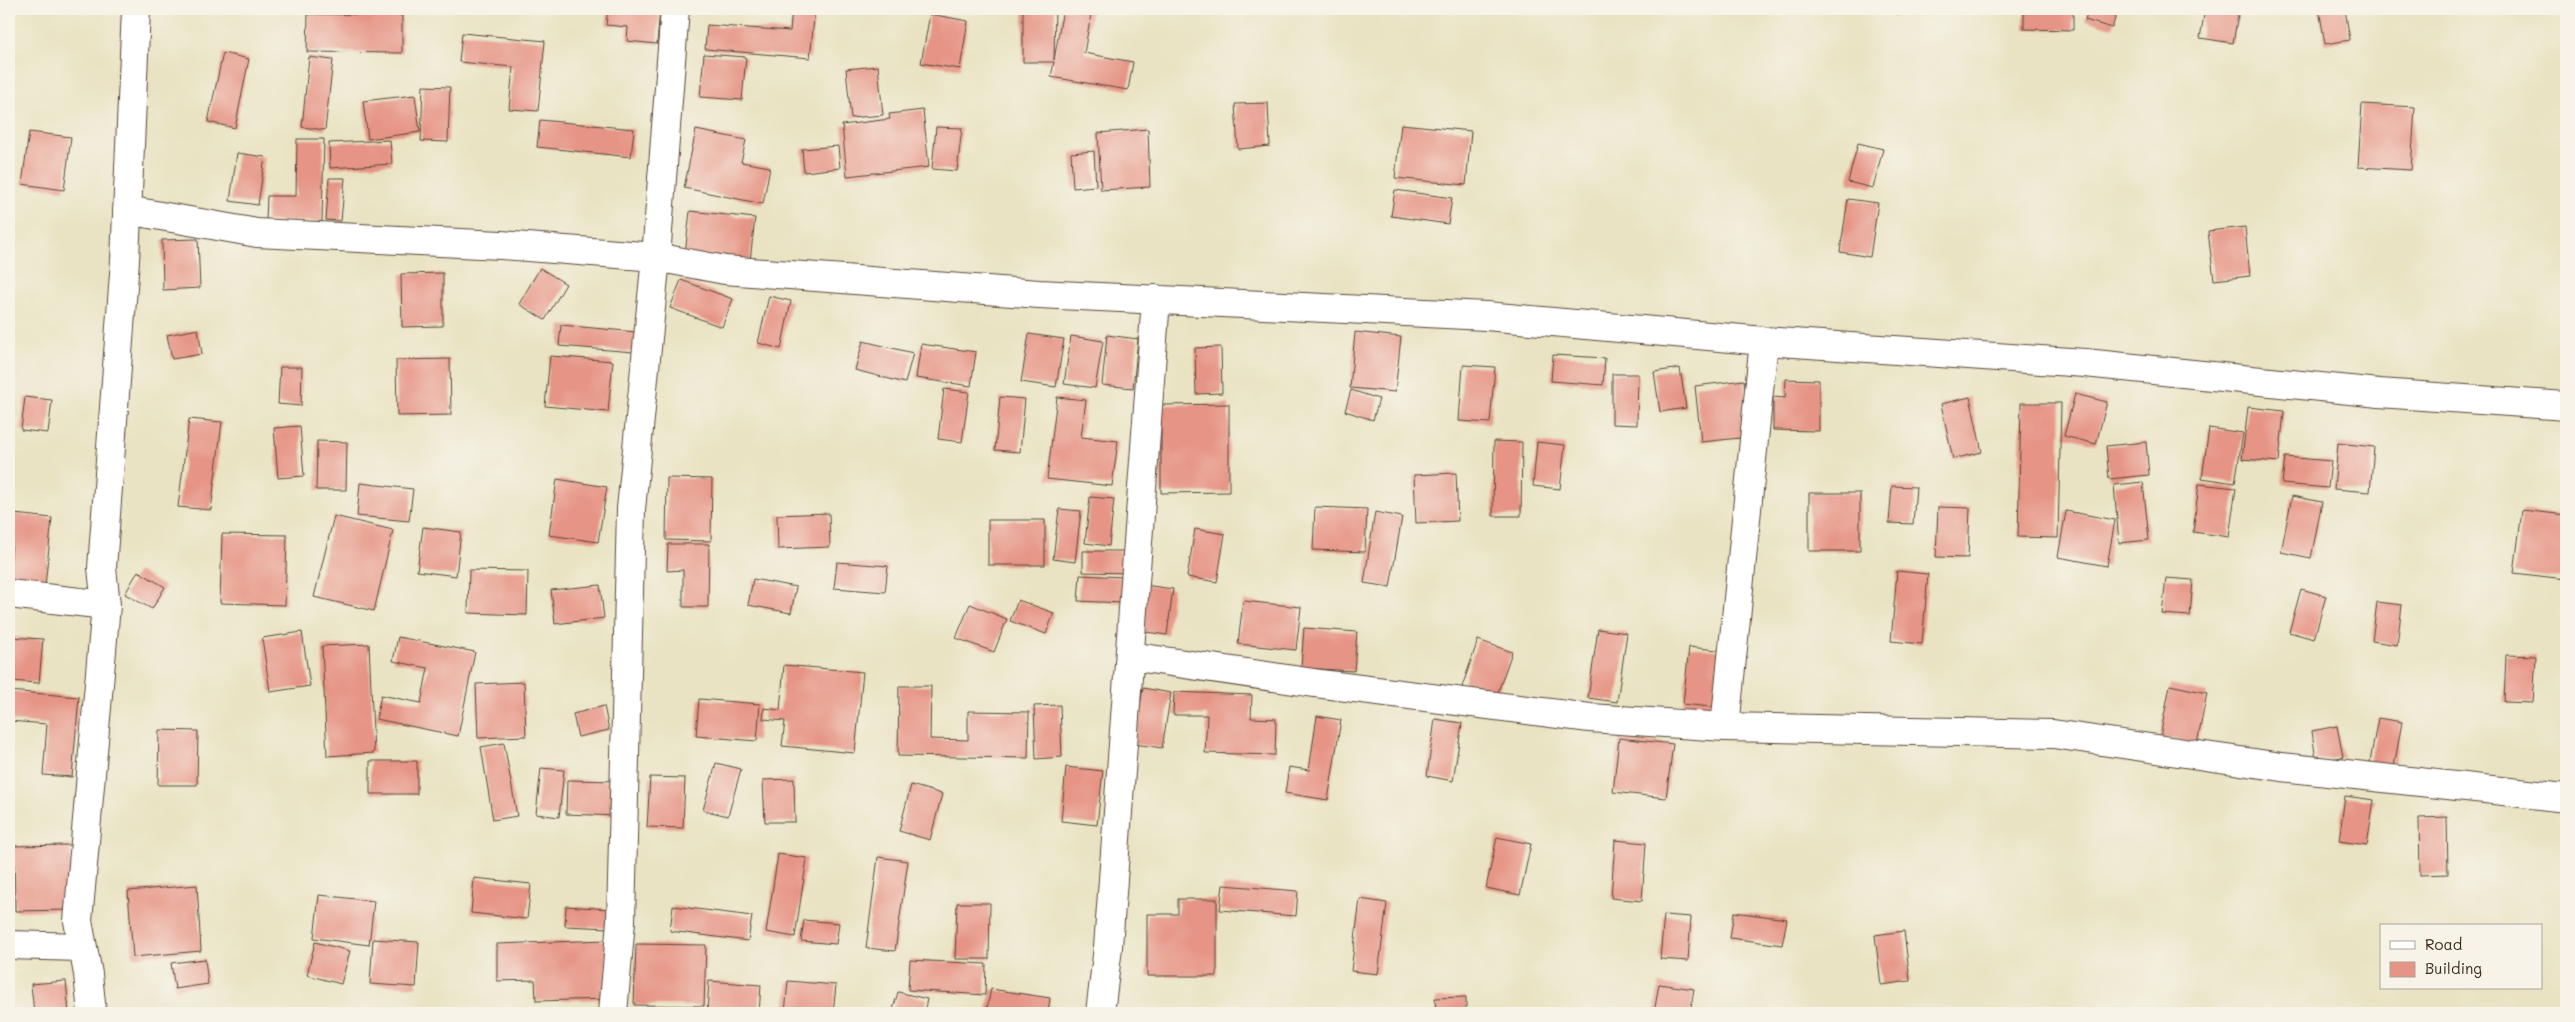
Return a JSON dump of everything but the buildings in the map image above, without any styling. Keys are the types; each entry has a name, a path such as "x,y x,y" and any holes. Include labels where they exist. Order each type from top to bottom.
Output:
{"street":[{"path":"92,1013 88,974 81,947 78,921 106,606 102,568 127,210 136,9"},
{"path":"613,1013 621,921 632,510 656,257 675,9"},
{"path":"127,210 257,233 501,246 656,257 725,270 1039,294 1486,316 1764,341 2085,364 2379,393 2566,406"},
{"path":"1100,1013 1130,656 1156,299"},
{"path":"1725,728 1764,341"},
{"path":"9,594 106,606"},
{"path":"1130,656 1314,683 1590,718 1725,728 2054,734 2282,767 2566,798"},
{"path":"9,945 81,947"}]}
